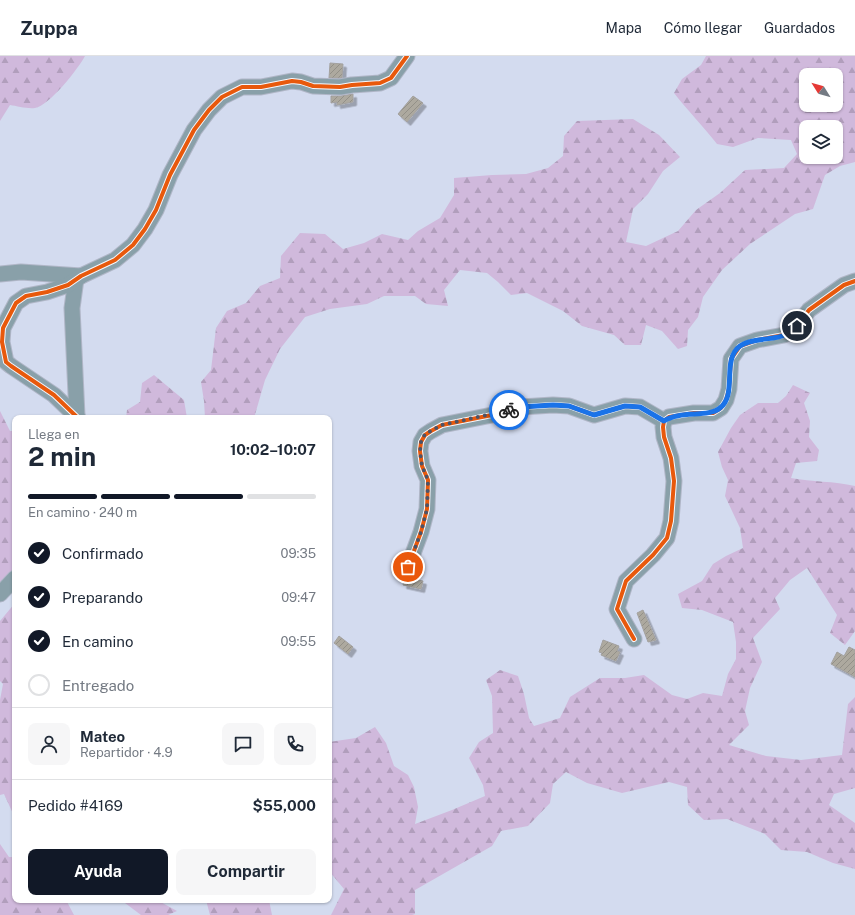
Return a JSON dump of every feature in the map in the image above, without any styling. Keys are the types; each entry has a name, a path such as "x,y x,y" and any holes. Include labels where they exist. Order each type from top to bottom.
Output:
{"street":[{"path":"76,415 54,395 6,362 2,342 3,328 16,303 26,296 47,292 68,285 78,278 116,260 133,245 145,229 156,210 170,175 194,130 222,96 242,87 261,87 292,81 313,86 340,87 380,83 391,78 407,56"},
{"path":"0,274 21,272 78,278"},
{"path":"78,278 72,308 78,415"},
{"path":"634,638 617,609 626,581 653,555 667,538 671,521 674,481 672,458 664,437 664,421 669,417 675,416 694,413 713,413 721,408 726,400 729,389 731,359 740,346 757,340 784,335 797,326 809,310 844,285 855,281"},
{"path":"408,567 421,532 427,509 428,480 422,466 420,451 421,442 425,434 431,430 442,425 492,415 521,407 553,405 569,406 594,415 625,406 640,407 664,421"},
{"path":"0,594 12,581"}],"green space":[{"path":"0,56 85,56 70,78 48,101 35,108 10,105 0,121"},
{"path":"706,56 855,56 855,162 840,166 825,175 813,209 795,214 750,244 722,270 703,297 698,317 688,330 687,346 678,349 662,331 646,325 641,345 625,345 614,335 582,326 563,311 527,293 511,295 487,273 460,270 444,290 448,306 426,304 415,296 384,296 367,304 330,309 305,317 280,349 265,380 255,415 205,415 201,382 211,370 216,328 227,311 246,303 260,286 280,278 281,256 300,233 325,234 343,249 364,243 382,234 408,240 418,231 440,218 454,195 454,178 526,174 548,168 563,156 564,136 577,121 633,119 659,135 680,157 663,171 648,194 633,209 626,242 646,246 678,231 696,210 720,193 745,170 784,168 797,154 791,140 758,138 733,147 717,144 674,93 682,79 701,65"},
{"path":"154,375 184,400 186,415 126,415 127,410 140,402 142,383"},
{"path":"793,385 810,393 804,403 810,421 809,437 819,450 817,461 796,463 791,478 855,486 855,631 845,645 830,633 837,615 807,568 790,580 775,598 780,609 753,638 762,662 750,688 745,711 749,725 729,745 766,756 801,760 842,755 848,704 855,697 855,788 834,794 829,805 855,823 855,869 833,863 807,852 781,850 765,834 727,819 704,820 688,805 687,787 669,782 622,793 587,783 566,772 553,784 550,803 528,826 501,831 492,846 415,890 415,914 331,915 344,889 332,875 332,742 356,738 375,727 386,743 394,766 408,775 414,787 418,807 415,824 485,796 483,785 469,758 479,742 493,733 492,696 486,680 500,670 518,676 524,694 529,718 534,726 560,718 570,697 600,678 625,678 644,675 672,695 687,699 703,693 722,696 728,674 736,659 736,642 733,622 702,610 682,608 678,594 702,581 713,564 743,548 740,528 725,496 728,480 722,467 718,452 740,415 758,403 778,403 786,396"},
{"path":"0,411 10,431 12,431 12,579 0,592"},
{"path":"12,607 12,811 4,794 0,795 0,700 3,684 0,681 0,621"},
{"path":"0,844 9,857 12,857 12,903 68,903 74,915 0,915"},
{"path":"125,903 162,903 177,911 168,915 141,915"},
{"path":"207,903 270,903 272,915 210,915"}],"building":[{"path":"330,63 343,64 342,78 329,78"},
{"path":"353,94 353,102 337,105 337,102 331,103 331,96"},
{"path":"413,96 423,103 407,122 398,114"},
{"path":"405,577 423,581 421,589 403,585"},
{"path":"643,610 656,640 648,642 637,613"},
{"path":"339,636 353,647 348,654 334,643"},
{"path":"603,640 619,646 617,651 620,652 616,661 601,655 602,653 599,652"},
{"path":"849,647 855,650 855,677 831,664 837,652 844,656"}],"cycle path":[{"path":"75,415 54,395 6,362 2,342 3,328 16,303 26,296 47,292 68,285 81,276 115,260 133,245 145,229 156,210 170,175 194,130 209,110 222,97 242,87 261,87 292,81 313,86 340,87 380,83 391,78 407,56"},
{"path":"634,639 617,609 626,581 653,555 667,538 671,521 674,481 671,458 664,437 664,421 669,417 694,413 713,413 721,408 726,400 729,389 731,359 740,346 757,340 784,335 797,326 809,310 844,285 855,281"},
{"path":"408,567 421,532 427,509 428,480 422,466 420,451 421,442 425,435 431,431 442,425 492,415 521,407 553,405 569,406 594,415 625,406 640,407 664,421"}],"way so far":[{"path":"408,567 421,532 427,509 428,480 422,466 420,451 421,442 425,434 442,425 479,418 509,410"}],"route":[{"path":"509,410 521,407 553,405 569,406 594,415 625,406 640,407 664,421 669,417 694,413 713,413 721,408 726,400 729,389 731,359 740,346 757,340 784,335 797,326"}]}
